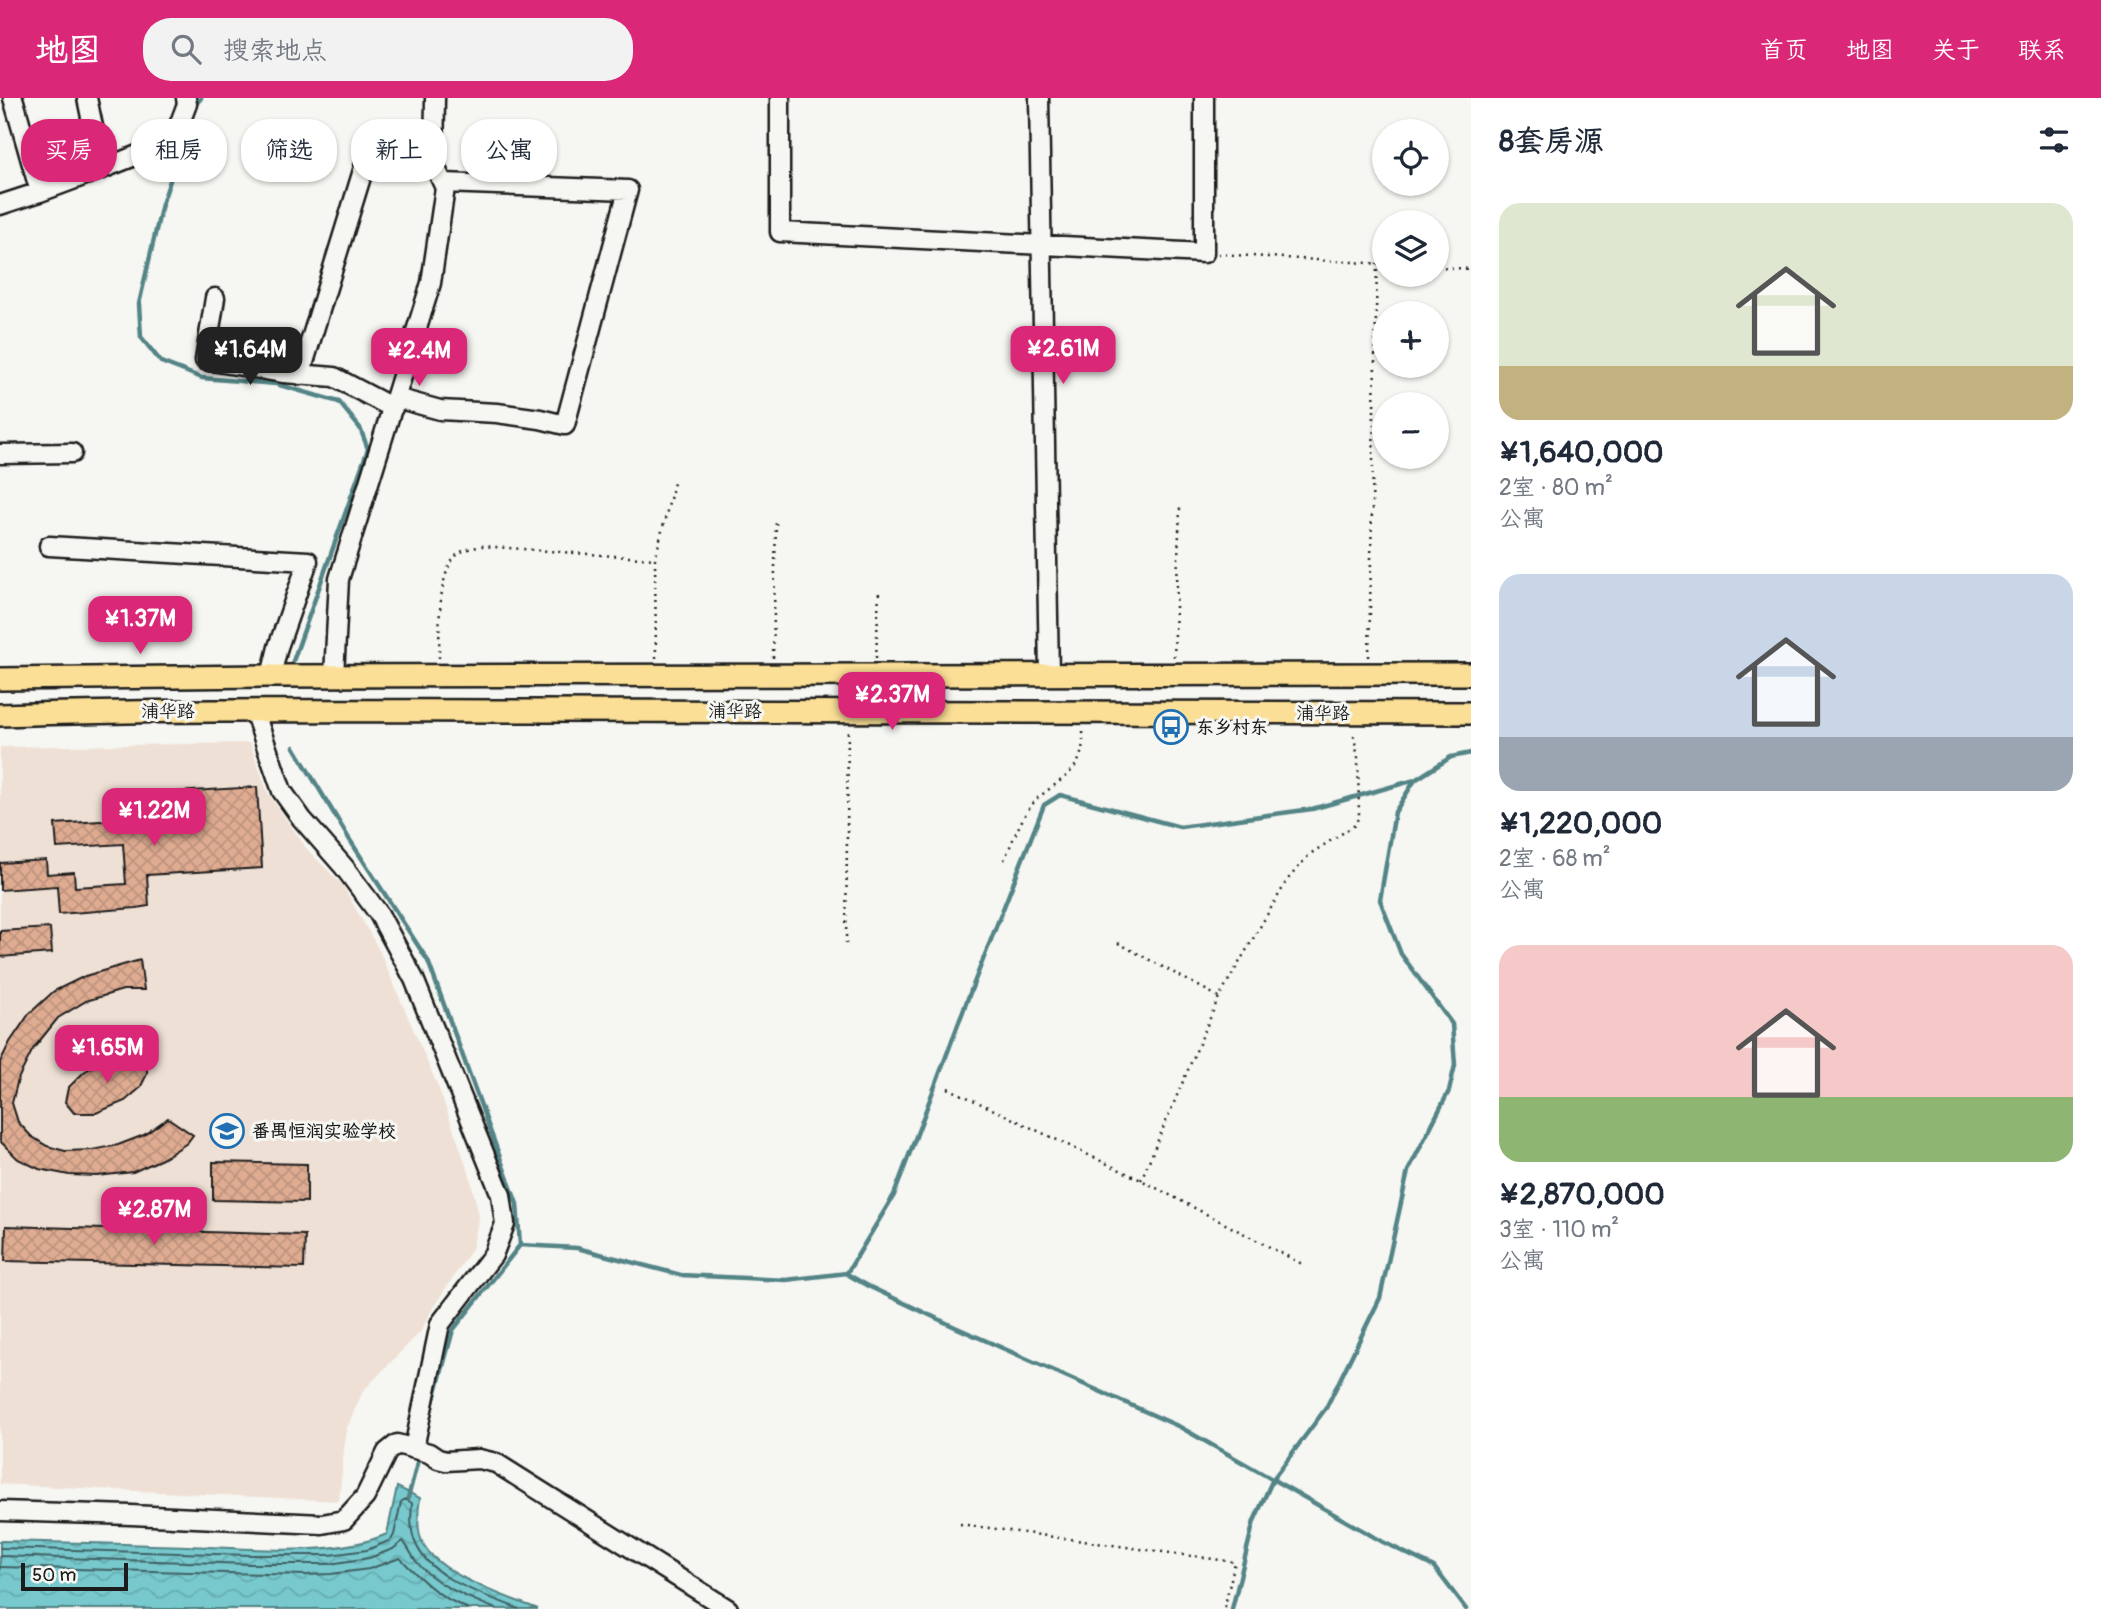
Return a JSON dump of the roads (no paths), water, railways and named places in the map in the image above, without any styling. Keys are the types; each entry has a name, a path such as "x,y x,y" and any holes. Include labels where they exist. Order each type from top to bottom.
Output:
{"main road":[{"name":"浦华路","path":"0,680 276,676 1471,674"},
{"name":"浦华路","path":"0,715 120,711 848,710 1471,713"}],"street":[{"path":"13,98 40,192"},
{"path":"87,98 91,119"},
{"path":"117,163 173,141 187,104 186,98"},
{"path":"435,98 435,119"},
{"path":"780,98 780,232 1204,253 1204,98"},
{"path":"1038,98 1049,675"},
{"path":"0,205 67,182"},
{"path":"300,374 359,182"},
{"path":"215,298 205,360 334,377 395,403 440,410 498,413 565,425 628,190 443,183 445,188 431,283 395,403 339,579 324,676"},
{"path":"0,454 72,453"},
{"path":"49,546 308,561 278,647 276,676"},
{"path":"254,711 282,791 379,914 414,979 500,1195 505,1224 493,1255 440,1324 422,1450"},
{"path":"0,1511 322,1524 344,1520 365,1497 387,1452 397,1444 422,1450 446,1461 479,1459 496,1463 728,1609"}],"water":[{"path":"397,1487 420,1498 420,1536 438,1561 470,1582 538,1609 0,1609 0,1541 289,1550 341,1546 387,1534"}],"waterway":[{"path":"201,98 196,104 162,204 139,304 141,337 161,362 202,378 276,384 339,402 360,428 368,449 292,664"},
{"path":"294,747 428,961 517,1204 520,1245 453,1330 428,1421"},
{"path":"1232,1609 1254,1521 1273,1479 1326,1408 1380,1298 1408,1171 1449,1091 1455,1065 1452,1024 1401,954 1380,900 1395,812 1415,780 1451,757 1471,753"},
{"path":"520,1245 577,1248 681,1275 786,1280 847,1273 894,1195 1044,805 1060,795 1180,827 1312,809 1415,780"},
{"path":"847,1274 955,1327 1180,1427 1383,1542 1434,1567 1466,1609"},
{"path":"408,1498 419,1456"}],"place":[{"name":"东乡村东","path":"1171,727"},
{"name":"番禺恒润实验学校","path":"227,1131"}]}
